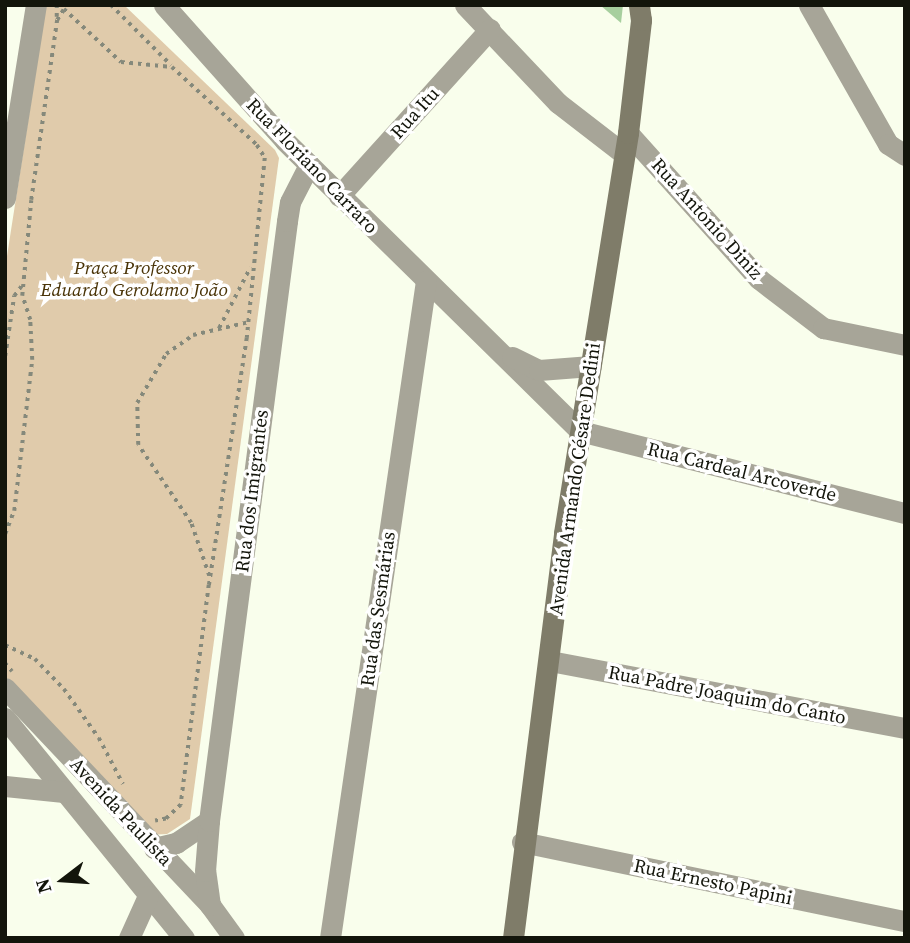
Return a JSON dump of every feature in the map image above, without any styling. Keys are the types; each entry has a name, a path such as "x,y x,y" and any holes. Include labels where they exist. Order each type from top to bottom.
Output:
{"street":[{"path":"5,198 36,5"},
{"name":"Rua Floriano Carraro","path":"164,5 339,196 580,431"},
{"name":"Rua Antonio Diniz","path":"465,5 558,103 626,143 770,287 823,328 905,345"},
{"path":"809,5 888,144 905,155"},
{"name":"Avenida Armando Césare Dedini","path":"513,938 522,842 550,661 580,431 626,143 643,10"},
{"name":"Rua Itu","path":"339,196 490,29"},
{"name":"Rua dos Imigrantes","path":"210,905 205,871 209,821 287,221 290,202 309,165"},
{"name":"Rua das Sesmárias","path":"330,938 426,281"},
{"name":"Rua Floriano Carraro","path":"466,321 522,365 558,371 590,366"},
{"name":"Rua Cardeal Arcoverde","path":"580,431 905,513"},
{"name":"Rua Padre Joaquim do Canto","path":"550,661 905,729"},
{"name":"Avenida Paulista","path":"12,684 154,848 210,905 234,938"},
{"name":"Avenida Paulista","path":"7,725 184,938"},
{"path":"5,786 64,792"},
{"path":"154,848 176,843 209,821"},
{"name":"Rua Ernesto Papini","path":"522,842 905,921"},
{"path":"129,938 148,896"}],"path":[{"path":"5,534 14,511 32,360 24,283 57,5"},
{"path":"111,5 172,67 257,145 265,158 251,264 249,322 210,578 181,805 166,819 149,822"},
{"path":"57,20 64,9 71,12 121,62 172,67"},
{"path":"219,328 251,264"},
{"path":"5,356 14,296 24,283"},
{"path":"210,578 202,545 176,496 138,445 137,403 166,354 193,335 249,322"},
{"path":"5,645 34,659 64,689 99,738 125,791"},
{"path":"5,663 12,684"}],"green space":[{"name":"Praça Professor Eduardo Gerolamo João","path":"46,5 124,5 275,150 279,158 190,819 167,834 147,835 5,676 5,269"}],"building":[{"path":"600,5 623,5 621,23"}]}
